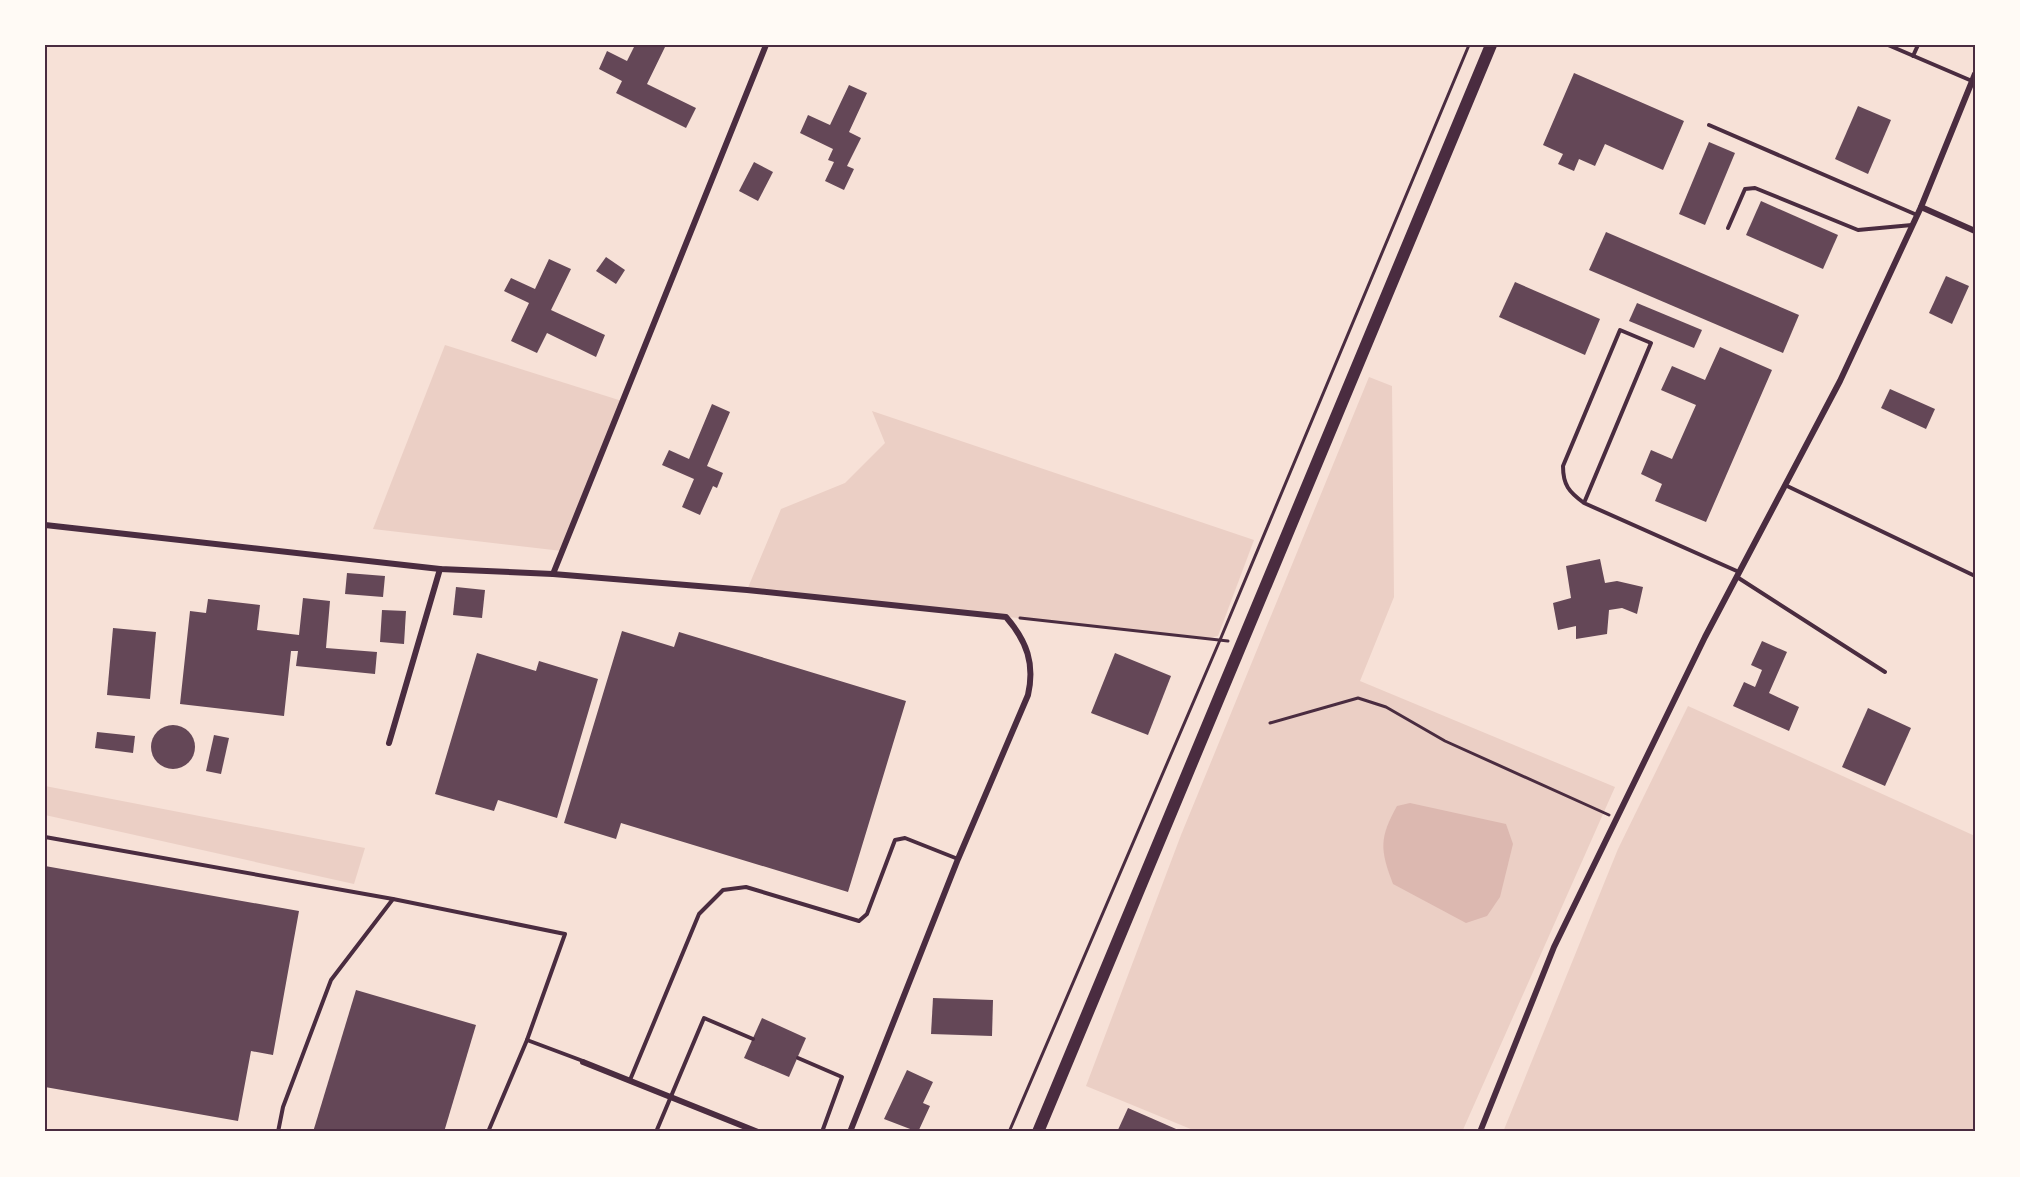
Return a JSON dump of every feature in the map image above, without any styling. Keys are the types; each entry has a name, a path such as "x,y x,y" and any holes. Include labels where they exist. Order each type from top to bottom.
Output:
{"main road":[{"path":"1038,1131 1491,45"}],"street":[{"path":"553,574 766,45"},
{"path":"1480,1132 1554,947 1738,575 1840,381 1918,215 1974,78"},
{"path":"1921,207 1975,231"},
{"path":"45,525 440,569 553,574 747,590 1006,617 1017,629 1032,666 1028,695 958,859 850,1132"},
{"path":"389,743 440,569"},
{"path":"583,1062 758,1132"}],"lane":[{"path":"1888,45 1974,78"},
{"path":"1913,56 1917,45"},
{"path":"1709,125 1918,215"},
{"path":"1728,228 1745,189 1755,188 1858,230 1913,225"},
{"path":"1584,503 1651,343 1620,330 1563,466 1563,482 1572,494 1584,503 1738,575 1885,672"},
{"path":"1785,485 1975,576"},
{"path":"45,837 393,900 565,934 526,1040 488,1132"},
{"path":"630,1080 699,914 723,890 746,887 859,921 867,914 895,840 905,838 958,859"},
{"path":"278,1132 283,1107 331,980 393,900"},
{"path":"656,1132 704,1018 753,1039"},
{"path":"526,1040 583,1062"},
{"path":"798,1058 842,1077 822,1132"}],"path":[{"path":"1009,1132 1220,640 1469,45"},
{"path":"1006,617 1243,644"},
{"path":"1270,723 1358,698 1386,707 1445,741 1616,819"}],"shaded area":[{"path":"445,345 622,401 562,551 373,529"},
{"path":"1369,377 1392,386 1394,597 1360,681 1615,787 1462,1132 1198,1132 1086,1086 1181,835"},
{"path":"872,411 1254,540 1218,636 1210,638 747,590 781,509 845,483 885,443"},
{"path":"1688,706 1975,836 1975,1132 1503,1132 1618,849"},
{"path":"45,786 365,848 354,884 45,815"},
{"path":"1410,803 1506,824 1513,844 1500,897 1487,916 1466,923 1393,884 1384,853 1384,836 1397,806"}],"building":[{"path":"635,45 665,47 647,84 696,108 686,128 616,93 622,81 599,69 607,51 627,61"},
{"path":"1574,73 1684,121 1663,170 1605,144 1595,166 1579,159 1574,171 1558,164 1563,154 1543,145"},
{"path":"849,85 867,93 849,132 861,138 847,166 854,169 844,190 825,181 834,162 828,160 833,149 800,133 808,115 830,125"},
{"path":"1858,106 1891,120 1868,174 1835,159"},
{"path":"1709,142 1735,153 1705,225 1679,214"},
{"path":"754,162 773,172 758,201 739,191"},
{"path":"1761,201 1838,235 1823,269 1746,235"},
{"path":"1606,232 1799,315 1783,353 1589,270"},
{"path":"606,257 625,270 616,284 596,271"},
{"path":"549,259 571,269 551,310 605,335 596,357 547,333 537,353 511,341 529,303 504,291 511,278 535,289"},
{"path":"1946,276 1969,286 1952,324 1929,313"},
{"path":"1515,282 1600,319 1585,355 1499,317"},
{"path":"1637,303 1702,330 1694,348 1629,321"},
{"path":"1720,347 1772,370 1706,522 1655,501 1662,484 1641,474 1651,450 1672,459 1696,405 1661,390 1672,366 1705,380"},
{"path":"1890,389 1935,409 1926,429 1881,408"},
{"path":"712,404 730,412 707,466 723,473 717,488 713,486 700,515 682,507 694,479 662,465 669,450 689,459"},
{"path":"1600,559 1605,583 1617,581 1643,587 1637,614 1622,608 1609,610 1607,634 1576,639 1576,626 1558,630 1553,603 1571,598 1566,566"},
{"path":"347,573 385,576 383,597 345,594"},
{"path":"456,587 485,590 482,618 453,615"},
{"path":"303,598 330,601 326,648 377,652 375,674 296,666 298,651 291,651 284,716 180,704 190,611 206,613 208,599 260,605 257,630 299,635"},
{"path":"382,610 406,611 404,644 380,642"},
{"path":"113,628 156,632 150,699 107,695"},
{"path":"622,631 674,647 679,632 906,701 848,892 621,823 616,839 564,823"},
{"path":"1762,641 1787,652 1769,693 1799,707 1789,731 1733,706 1744,682 1755,687 1762,670 1751,665"},
{"path":"477,653 536,671 539,661 598,679 557,818 498,800 494,811 435,794"},
{"path":"1115,653 1171,676 1148,735 1091,713"},
{"path":"1868,708 1911,728 1885,786 1842,767"},
{"path":"173,725 188,732 195,747 188,762 173,769 158,762 151,747 158,732"},
{"path":"97,732 135,736 133,753 95,748"},
{"path":"214,735 229,738 221,774 206,771"},
{"path":"45,866 299,911 273,1055 251,1051 238,1121 45,1087"},
{"path":"356,990 476,1025 444,1132 313,1132"},
{"path":"933,998 993,1000 992,1036 931,1034"},
{"path":"762,1018 806,1038 789,1077 744,1058"},
{"path":"907,1070 933,1082 923,1103 930,1106 918,1132 884,1119"},
{"path":"1128,1108 1183,1132 1117,1132"}]}
